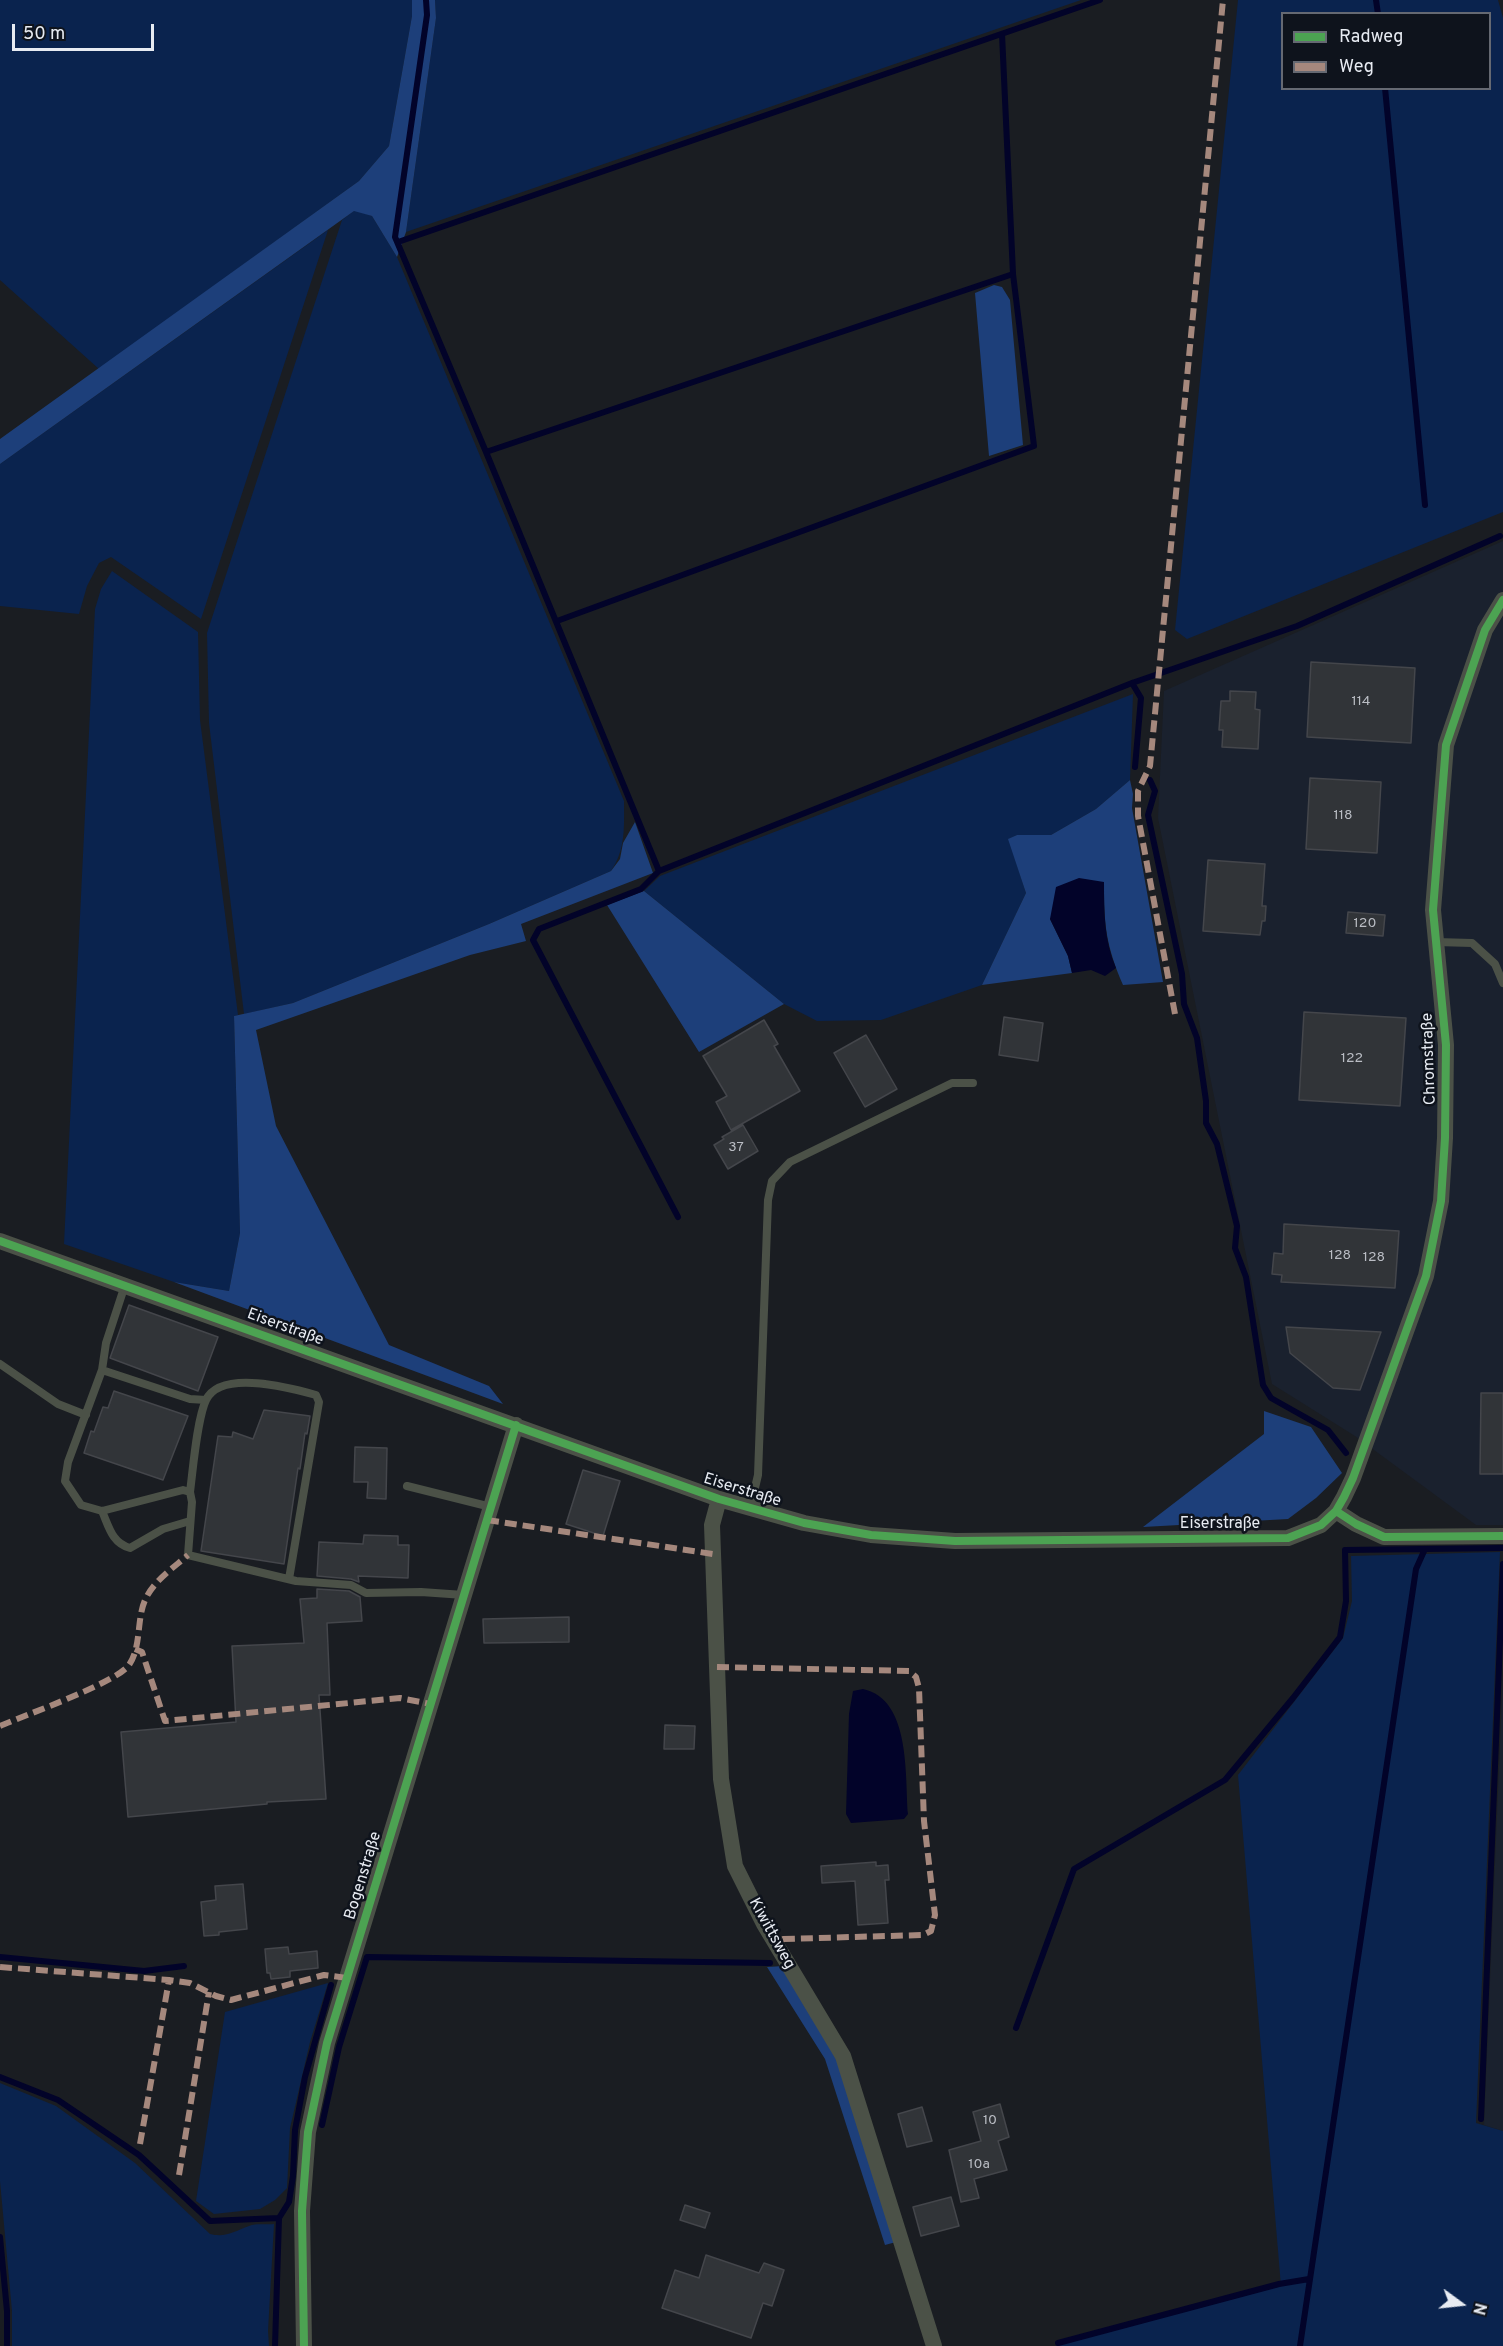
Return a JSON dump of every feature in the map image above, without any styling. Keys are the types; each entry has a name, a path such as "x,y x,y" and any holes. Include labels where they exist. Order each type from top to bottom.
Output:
{"street":[{"name":"Chromstraße","path":"1336,1511 1353,1478 1412,1318 1426,1276 1441,1201 1445,1138 1446,1045 1433,909 1446,745 1485,630 1503,600"},
{"name":"Eiserstraße","path":"0,1241 719,1499 804,1523 871,1535 955,1541 1288,1538 1320,1525 1336,1511"},
{"name":"Bogenstraße","path":"304,2346 302,2211 308,2132 327,2043 516,1425"},
{"name":"Kiwittsweg","path":"719,1499 712,1525 721,1779 735,1866 764,1924 843,2056 934,2346"},
{"path":"1336,1511 1356,1524 1384,1537 1503,1536"}],"lane":[{"path":"1436,942 1472,943 1499,962 1503,983"},
{"path":"750,1509 758,1475 768,1200 772,1181 790,1162 951,1083 973,1083"},
{"path":"125,1285 106,1343 102,1370 68,1462 65,1481 81,1505 102,1511 183,1490 190,1492"},
{"path":"0,1364 58,1404 86,1414"},
{"path":"102,1370 190,1399 206,1400"},
{"path":"289,1579 320,1402 316,1395 245,1382 225,1384 214,1390 206,1400 190,1492 192,1502 188,1555 296,1581 351,1585 366,1593 421,1592 464,1595"},
{"path":"407,1486 490,1507"},
{"path":"102,1511 113,1538 123,1546 130,1548 163,1529 190,1521"}],"shaded area":[{"path":"0,0 412,0 412,16 389,146 359,181 99,369 0,280"},
{"path":"412,0 435,0 436,18 406,232 397,257 372,216 354,211 0,464 0,439 359,181 389,146 412,16"},
{"path":"435,0 1081,0 406,232 436,18"},
{"path":"1238,0 1498,0 1503,18 1503,512 1187,639 1175,630"},
{"path":"355,210 372,216 397,257 624,801 622,846 611,871 489,924 293,1003 244,1014 209,723 207,633 342,220"},
{"path":"328,230 201,619 111,557 99,563 87,586 79,614 0,606 0,464"},
{"path":"994,285 1002,287 1010,300 1023,445 989,456 975,293"},
{"path":"1503,541 1503,1525 1476,1525 1355,1436 1272,1384 1158,818 1164,691"},
{"path":"112,571 198,632 200,720 238,1015 234,1016 240,1233 229,1291 174,1282 64,1244 95,609 101,589"},
{"path":"1133,694 1130,780 1096,809 1051,835 1017,835 1009,839 1026,893 982,985 881,1020 817,1021 784,1004 644,891 660,876"},
{"path":"1130,780 1133,794 1132,808 1163,982 1123,985 1107,935 1104,883 1050,919 1068,956 1072,973 982,985 1026,893 1008,839 1017,835 1051,835 1096,809"},
{"path":"635,822 653,873 521,924 526,941 470,955 256,1030 276,1126 389,1345 489,1386 503,1404 174,1282 229,1291 240,1233 234,1016 293,1003 489,924 611,871 620,859 623,843"},
{"path":"1079,878 1104,882 1107,936 1116,968 1105,976 1091,970 1072,973 1068,956 1050,919 1056,887"},
{"path":"644,891 784,1004 699,1052 607,905"},
{"path":"1264,1411 1311,1427 1342,1473 1316,1498 1288,1519 1143,1527 1264,1434"},
{"path":"1500,1552 1476,2123 1503,2131 1503,2346 1055,2346 1281,2286 1238,1775 1343,1638 1352,1601 1351,1556"},
{"path":"1503,1672 1503,2131 1484,2125"},
{"path":"863,1689 879,1696 890,1707 898,1723 905,1760 908,1814 904,1819 851,1823 846,1814 849,1714 853,1691"},
{"path":"784,1966 838,2057 896,2242 885,2245 825,2059 767,1967"},
{"path":"328,1983 310,2042 290,2128 287,2188 275,2200 260,2209 214,2214 196,2201 225,2012"},
{"path":"0,2083 56,2106 135,2163 210,2234 226,2235 252,2225 274,2224 269,2346 12,2346 12,2311 0,2181"}],"building":[{"path":"1311,662 1415,668 1411,743 1307,737"},
{"path":"1230,691 1256,692 1255,709 1260,710 1258,749 1222,747 1223,730 1219,730 1221,701 1230,701"},
{"path":"1310,778 1381,782 1377,853 1306,849"},
{"path":"1208,860 1265,864 1262,906 1266,906 1265,921 1262,921 1260,935 1203,931"},
{"path":"1348,912 1385,915 1383,936 1346,933"},
{"path":"1304,1012 1406,1018 1400,1106 1299,1100"},
{"path":"1004,1017 1043,1023 1038,1061 999,1055"},
{"path":"764,1020 778,1044 774,1046 800,1091 731,1130 716,1102 727,1096 703,1056"},
{"path":"866,1035 897,1089 865,1107 834,1053"},
{"path":"743,1125 758,1151 728,1169 714,1145 724,1139 722,1137"},
{"path":"1284,1224 1399,1231 1395,1288 1281,1282 1282,1275 1272,1274 1274,1253 1283,1254"},
{"path":"129,1305 218,1337 198,1391 110,1358"},
{"path":"1286,1327 1381,1332 1360,1390 1333,1388 1290,1353"},
{"path":"114,1391 188,1416 163,1480 84,1453 91,1431 94,1432 103,1407 108,1408"},
{"path":"1481,1393 1503,1393 1503,1474 1480,1474"},
{"path":"264,1410 310,1416 300,1469 298,1468 284,1564 201,1551 218,1436 232,1437 233,1432 253,1439"},
{"path":"355,1447 387,1448 386,1499 367,1498 368,1482 354,1482"},
{"path":"583,1470 620,1481 603,1536 566,1524"},
{"path":"364,1535 398,1536 398,1545 409,1545 408,1578 358,1576 359,1582 351,1579 317,1576 319,1542 363,1544"},
{"path":"317,1589 349,1591 360,1597 362,1621 327,1623 330,1695 319,1695 326,1799 267,1802 267,1804 128,1817 121,1732 236,1722 232,1646 304,1643 300,1599 317,1598"},
{"path":"569,1617 569,1642 484,1643 483,1619"},
{"path":"665,1725 695,1726 694,1749 664,1749"},
{"path":"876,1862 876,1866 888,1865 889,1880 885,1880 888,1923 858,1925 855,1881 822,1883 821,1866"},
{"path":"243,1884 247,1929 204,1936 201,1902 216,1900 215,1886"},
{"path":"288,1947 289,1954 317,1951 318,1968 290,1971 290,1977 271,1979 270,1973 267,1973 265,1949"},
{"path":"1000,2104 1009,2137 998,2141 1007,2170 974,2179 979,2198 961,2202 949,2150 981,2141 973,2112"},
{"path":"922,2107 932,2141 907,2147 898,2114"},
{"path":"951,2197 959,2226 921,2236 913,2207"},
{"path":"685,2205 710,2213 705,2228 680,2220"},
{"path":"706,2255 759,2273 764,2263 784,2270 772,2306 763,2303 751,2338 662,2308 675,2270 699,2278"}],"waterway":[{"path":"426,0 427,15 395,237 486,452"},
{"path":"398,242 1100,0"},
{"path":"1376,0 1378,12"},
{"path":"557,621 1034,446 1013,274 1002,34"},
{"path":"1385,90 1425,505"},
{"path":"659,871 486,452 1013,274"},
{"path":"678,1217 533,940 539,929 641,889 659,871 1132,683 1297,626 1500,536"},
{"path":"1132,683 1141,698 1135,767"},
{"path":"1150,780 1155,791 1148,815 1182,974 1184,1004 1197,1038 1206,1101 1206,1123 1217,1144 1237,1226 1235,1248 1246,1277 1263,1385 1271,1398 1328,1430 1346,1453"},
{"path":"1016,2028 1074,1869 1225,1780 1340,1637 1346,1601 1345,1550 1503,1548"},
{"path":"1300,2346 1416,1569 1425,1549"},
{"path":"1481,2119 1503,1564"},
{"path":"0,1957 144,1971 184,1966"},
{"path":"322,2125 339,2047 367,1957 770,1963"},
{"path":"279,2218 289,2202 293,2176 295,2130 305,2077 331,1985"},
{"path":"0,2077 58,2100 139,2155 210,2221 279,2218 275,2346"},
{"path":"0,2237 7,2311 7,2346"},
{"path":"1058,2343 1279,2284 1309,2279"}],"marked path":[{"path":"1175,1014 1138,816 1138,791 1150,766 1223,0"},
{"path":"487,1520 713,1554"},
{"path":"0,1726 107,1681 129,1665 136,1649 141,1614 146,1598 159,1580 188,1555"},
{"path":"135,1649 142,1652 165,1721 400,1698 431,1704"},
{"path":"717,1667 909,1671 916,1677 919,1688 924,1821 935,1915 931,1931 923,1935 783,1939 776,1943"},
{"path":"0,1967 169,1980 190,1983 216,1996 231,2000 324,1975 347,1978"},
{"path":"140,2144 169,1980"},
{"path":"179,2175 209,1992"}],"cycle path":[{"path":"0,1241 719,1499 804,1523 871,1535 955,1541 1288,1538 1321,1525 1336,1511 1353,1478 1426,1276 1441,1201 1445,1138 1446,1045 1433,910 1446,745 1485,630 1503,600"},
{"path":"304,2346 302,2211 308,2132 327,2043 516,1425"},
{"path":"1336,1511 1356,1524 1384,1537 1503,1536"}]}
